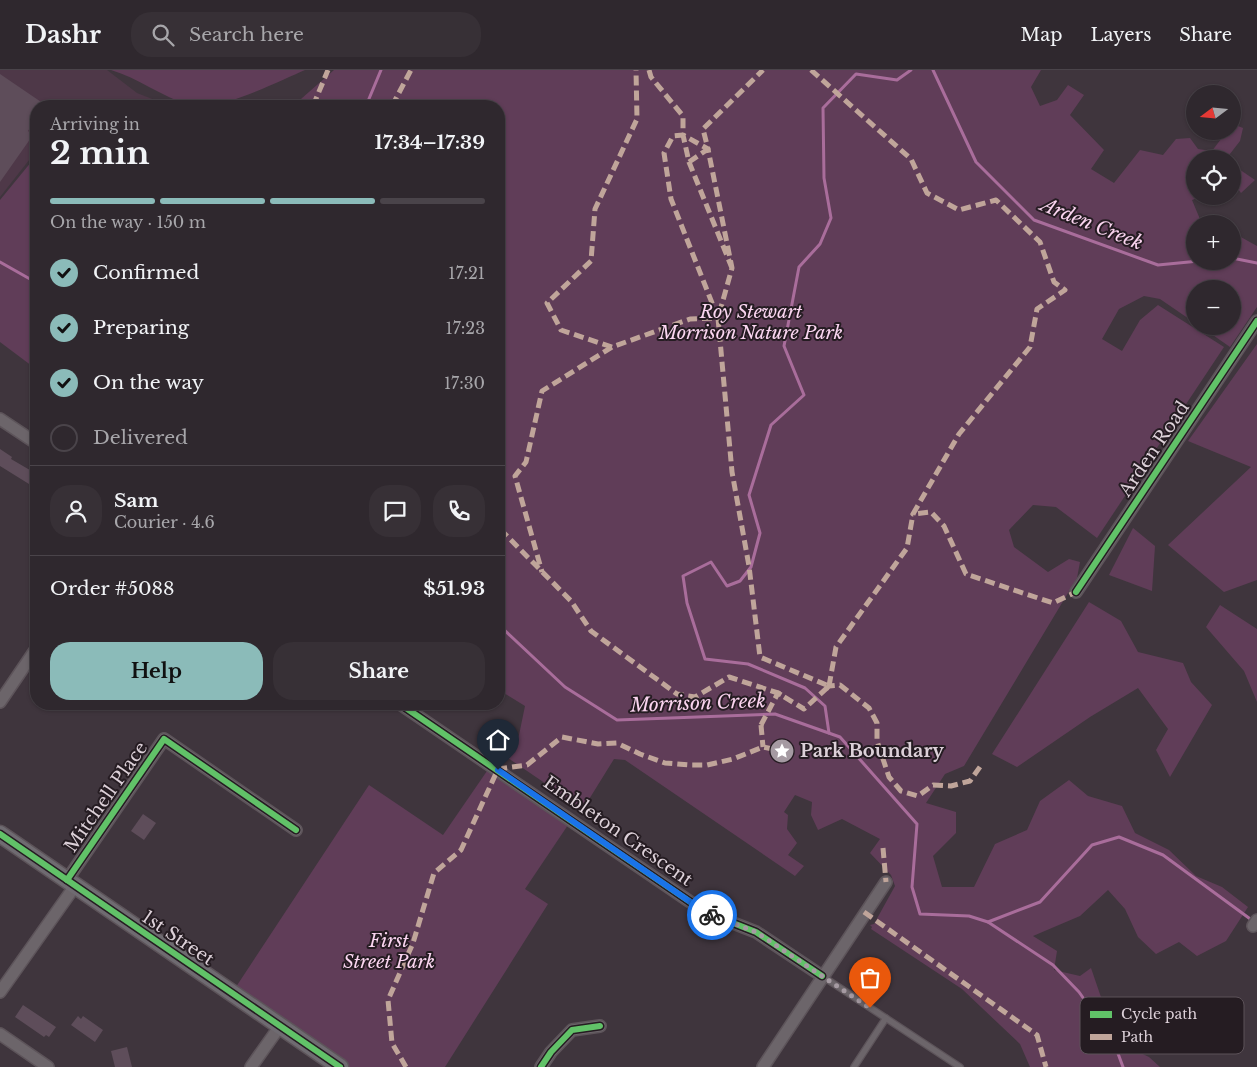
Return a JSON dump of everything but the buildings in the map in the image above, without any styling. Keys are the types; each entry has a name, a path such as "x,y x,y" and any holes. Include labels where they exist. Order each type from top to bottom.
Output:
{"street":[{"name":"Arden Road","path":"1076,592 1257,322"},
{"path":"0,419 30,439"},
{"path":"0,702 30,658"},
{"name":"Embleton Crescent","path":"409,710 705,912 756,932 822,976"},
{"name":"Mitchell Place","path":"71,883 164,740 296,830"},
{"name":"1st Street","path":"0,834 340,1067"},
{"path":"763,1067 886,882"},
{"path":"0,992 71,883"},
{"path":"251,1067 280,1026"},
{"path":"541,1067 551,1052 572,1030 600,1026"},
{"path":"0,1034 48,1067"}],"lane":[{"path":"822,976 960,1067"},
{"path":"854,1067 886,1018"}],"shaded area":[{"path":"0,70 107,70 137,93 155,100 30,100 30,159 0,197"}],"green space":[{"path":"111,70 305,70 263,89 232,100 176,100"},
{"name":"Roy Stewart Morrison Nature Park","path":"334,70 1041,70 1031,87 1040,106 1057,100 1068,85 1084,95 1070,115 1104,150 1091,169 1114,183 1140,150 1163,155 1176,139 1186,138 1186,140 1191,140 1198,149 1205,150 1186,150 1186,205 1194,205 1198,215 1186,215 1186,270 1241,270 1241,237 1257,246 1257,307 1241,331 1241,280 1186,280 1186,317 1160,299 1144,296 1119,309 1102,339 1122,351 1140,320 1158,305 1186,323 1186,335 1205,335 1224,347 1097,538 1056,507 1033,505 1009,530 1014,547 1048,572 1069,559 1080,562 1077,578 964,766 945,774 926,803 956,812 956,833 933,856 942,887 974,887 995,844 1027,830 1040,801 1069,780 1088,796 1122,806 1135,833 1169,850 1196,876 1222,887 1248,907 1226,941 1197,956 1179,942 1156,954 1138,937 1125,909 1108,890 1080,916 1033,936 1057,951 1054,970 1080,976 1091,968 1101,997 1080,997 1080,1054 1143,1054 1160,1067 1030,1067 1020,1044 962,989 871,929 870,925 874,924 895,886 891,875 870,853 880,839 842,819 818,830 811,815 812,802 795,795 784,812 788,815 787,829 797,843 788,855 804,866 795,876 625,760 614,759 583,809 505,756 519,735 525,706 505,694 505,100 300,100"},
{"name":"Roy Stewart Morrison Nature Park","path":"1220,140 1240,141 1233,150 1213,150"},
{"path":"30,163 30,364 0,342 0,200"},
{"path":"1241,170 1255,180 1241,193"},
{"name":"Roy Stewart Morrison Nature Park","path":"1213,335 1238,335 1230,347"},
{"path":"1257,344 1257,580 1224,592 1168,545 1251,467 1188,441"},
{"path":"1133,528 1155,546 1152,591 1109,575"},
{"path":"1089,602 1121,621 1138,652 1183,663 1191,682 1212,705 1170,777 1156,750 1168,729 1138,688 1090,717 1017,767 992,754"},
{"path":"1220,605 1257,629 1257,702 1244,671 1206,627"},
{"name":"First Street Park","path":"487,771 568,825 525,889 548,904 445,1067 340,1067 232,993 369,785 443,835"}],"waterway":[{"path":"368,100 381,70"},
{"path":"829,733 825,706 805,688 748,664 705,659 687,603 683,576 711,562 727,586 740,581 751,567 760,533 749,495 771,425 804,395 784,346 799,267 820,244 831,218 824,178 823,108 856,74 897,80 911,70"},
{"name":"Arden Creek","path":"933,70 976,162 1034,220 1158,265 1186,262"},
{"name":"Arden Creek","path":"1241,260 1257,263"},
{"name":"Morrison Creek","path":"0,262 30,279"},
{"name":"Morrison Creek","path":"505,631 565,687 617,720 775,714 840,737 917,824 912,887 920,914 969,916 988,922 1053,965 1083,997"},
{"path":"988,922 1040,902 1092,845 1119,837 1163,855 1253,921"},
{"name":"Morrison Creek","path":"1118,1054 1123,1067"}],"marked path":[{"path":"316,100 328,70"},
{"path":"395,100 411,70"},
{"path":"612,347 561,330 547,303 591,261 595,209 637,119 636,70"},
{"path":"649,70 651,77 683,116 683,135 673,136 664,153 671,199 718,318 732,268 708,149 683,135 689,162 732,268"},
{"path":"689,162 708,149 703,129 763,70"},
{"path":"811,70 911,159 927,193 959,210 996,200 1040,242 1054,282 1065,290 1037,309 1030,347 959,434 913,514 931,512 944,526 966,574 1053,603 1076,592"},
{"path":"718,318 732,472 749,566 760,657 829,686 804,709 778,693 729,677 695,697 677,694 591,631 571,601 542,571 515,476 526,462 542,391 612,347 690,319 718,318"},
{"path":"829,686 836,647 907,548 913,514"},
{"path":"505,534 542,571"},
{"path":"826,689 829,686 840,685 869,708 877,723 877,741 889,777 901,791 918,796 933,785 951,786 970,781 982,764"},
{"path":"761,725 778,693 783,696"},
{"path":"761,725 763,747"},
{"path":"406,1067 392,1043 388,1000 413,943 434,873 461,850 498,769 527,765 562,737 598,744 617,743 665,763 689,765 707,765 733,759 763,747 782,751"},
{"path":"883,848 886,882"},
{"path":"864,912 1037,1035 1046,1067"}],"cycle path":[{"path":"1076,592 1257,321"},
{"path":"409,710 705,912 756,932 822,976"},
{"path":"67,880 164,739 296,830"},
{"path":"0,834 340,1067"},
{"path":"541,1067 551,1052 572,1030 600,1026"}],"way so far":[{"path":"712,915 756,932 870,1008"}],"place":[{"name":"Park Boundary","path":"782,751"}],"route":[{"path":"498,770 712,915"}]}
